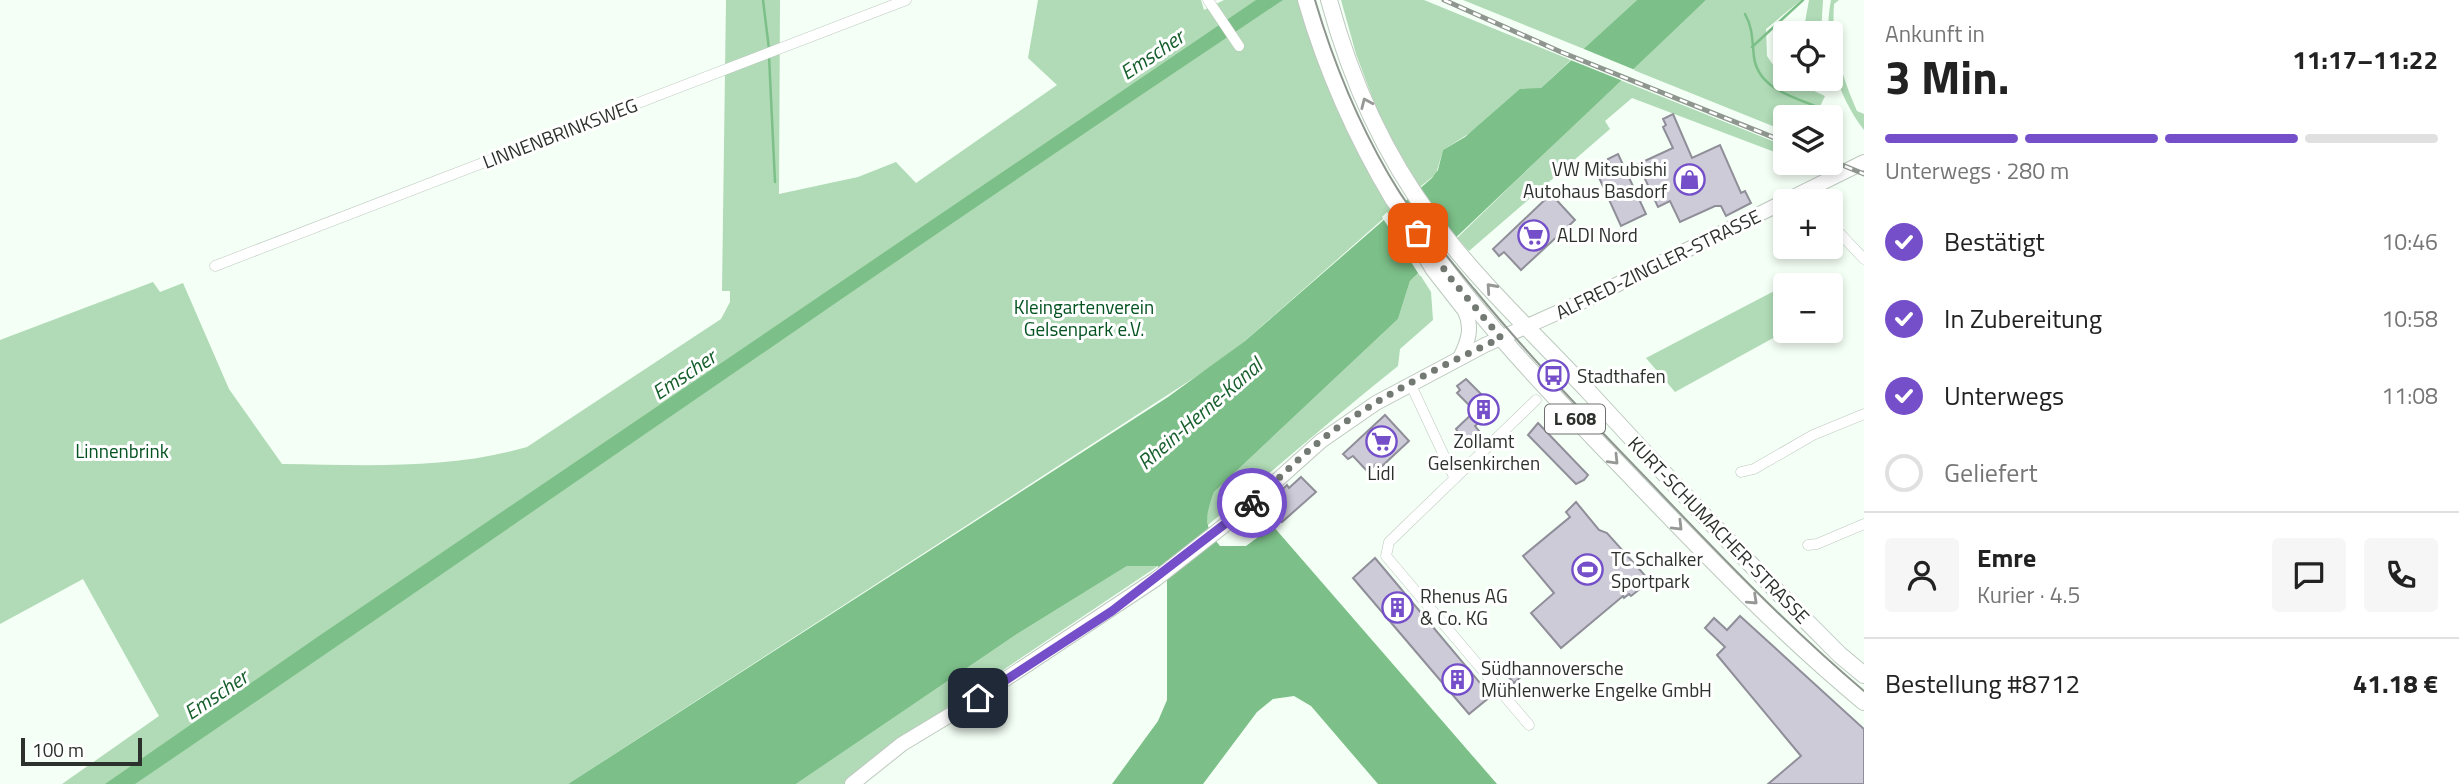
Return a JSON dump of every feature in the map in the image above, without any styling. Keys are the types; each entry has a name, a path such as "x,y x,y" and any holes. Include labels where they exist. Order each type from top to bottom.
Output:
{"main road":[{"name":"KURT-SCHUMACHER-STRASSE","path":"1306,0 1352,121 1395,202 1437,268 1559,402 1725,574 1864,702"},
{"name":"KURT-SCHUMACHER-STRASSE","path":"1331,7 1367,108 1432,220 1526,328 1760,575 1840,655 1864,675"},
{"name":"ALFRED-ZINGLER-STRASSE","path":"1820,189 1864,162"},
{"name":"ALFRED-ZINGLER-STRASSE","path":"852,784 902,744 965,706 1156,579 1217,531 1335,429 1410,383 1460,358 1773,213"},
{"path":"1437,268 1470,321 1466,344 1460,358"}],"street":[{"name":"LINNENBRINKSWEG","path":"215,266 906,0"},
{"path":"1208,0 1239,46"},
{"path":"1843,237 1864,259"},
{"path":"1410,383 1454,477"},
{"path":"1530,725 1386,556 1389,542 1536,400"},
{"path":"1741,472 1754,469 1813,435 1864,414"},
{"path":"1808,545 1817,544 1864,524"}],"green space":[{"path":"726,0 780,0 779,194 858,177 896,162 916,183 1057,85 1028,58 1038,0 1201,0 1204,10 1224,0 1301,0 1392,211 1245,341 1206,370 568,784 62,784 159,716 83,579 0,624 0,340 153,282 160,292 183,283 229,389 282,464 436,463 467,460 527,447 721,319 730,302 730,291 722,291"},
{"path":"1341,0 1424,0 1571,60 1541,88 1443,150 1436,174 1420,187 1383,126 1356,54"},
{"path":"1463,0 1637,0 1584,49"},
{"path":"1706,0 1801,0 1766,29 1767,56 1773,65 1773,91 1814,91 1825,96 1821,105 1773,105 1773,126 1631,69"},
{"path":"1809,0 1823,0 1822,21 1805,21"},
{"path":"1831,0 1839,0 1834,4 1834,21 1829,21"},
{"path":"1843,75 1857,111 1864,114 1864,130 1854,116 1842,91"},
{"path":"1620,80 1773,141 1773,151 1632,98 1605,121 1610,129 1469,251 1457,238"},
{"path":"1419,273 1431,292 1433,320 1400,349 1398,366 1208,525 1206,514 1214,492 1398,319 1410,281"},
{"path":"1773,292 1773,338 1675,392 1646,358"},
{"path":"1127,566 1158,566 890,746 844,784 796,784 1017,634"}],"water":[{"path":"1256,0 1283,0 995,194 135,784 105,784 316,638"},
{"name":"Rhein-Herne-Kanal","path":"1637,0 1706,0 1410,281 1398,319 1214,492 1207,515 1208,526 1220,546 1246,546 1273,526 1497,784 1378,784 1311,706 1294,696 1273,699 1257,712 1203,784 1112,784 1158,721 1167,700 1167,580 1158,566 1127,566 1017,634 796,784 568,784 1168,397 1245,341 1432,178 1438,170 1443,150 1465,137 1520,89 1541,88"}],"pier":[{"path":"1580,48 1635,70 1623,81 1568,59"},
{"path":"1387,212 1426,271 1420,276 1382,217"}],"building":[{"name":"VW Mitsubishi Autohaus Basdorf","path":"1673,114 1692,158 1720,145 1741,193 1745,191 1751,203 1726,216 1721,206 1715,206 1680,222 1670,201 1658,207 1638,164 1673,148 1663,127 1666,125 1663,119"},
{"path":"1618,154 1646,214 1621,226 1596,171 1610,164 1608,159"},
{"name":"ALDI Nord","path":"1551,194 1575,220 1521,270 1504,252 1499,256 1493,249"},
{"name":"Zollamt Gelsenkirchen","path":"1466,379 1495,408 1475,426 1479,431 1465,444 1456,429 1475,411 1457,393 1460,390 1457,386"},
{"name":"Lidl","path":"1385,415 1409,441 1380,468 1376,464 1368,472 1353,456 1348,459 1343,454"},
{"path":"1538,423 1588,475 1584,480 1576,484 1528,435"},
{"path":"1301,477 1316,492 1282,522 1266,505 1287,485 1289,488"},
{"name":"TC Schalker Sportpark","path":"1576,502 1599,530 1607,533 1650,581 1631,596 1623,596 1561,648 1531,613 1554,593 1523,556 1570,517 1566,512"},
{"name":"Rhenus AG & Co. KG","path":"1375,558 1491,696 1469,714 1353,578"},
{"path":"1740,616 1864,729 1864,784 1768,784 1801,756 1717,655 1725,647 1705,628 1714,618 1727,630"},
{"path":"1510,659 1523,675 1514,683 1501,668"}],"waterway":[{"path":"763,0 769,49"},
{"path":"1752,47 1803,0"},
{"path":"1745,14 1751,30 1754,57 1762,77 1779,90 1813,105"},
{"path":"769,56 775,182"}],"tram line":[{"path":"1315,0 1338,68 1366,133 1398,190 1440,248 1516,338 1604,434 1754,589 1864,691"}],"railway":[{"path":"1444,0 1561,52 1773,137"},
{"path":"1843,165 1864,174"}],"way so far":[{"path":"1252,503 1335,429 1356,415 1418,379 1501,338 1452,280 1418,233"}],"place":[{"name":"VW Mitsubishi Autohaus Basdorf","path":"1690,180"},
{"name":"ALDI Nord","path":"1534,235"},
{"name":"Stadthafen","path":"1554,376"},
{"name":"Zollamt Gelsenkirchen","path":"1484,410"},
{"name":"Lidl","path":"1381,442"},
{"name":"TC Schalker Sportpark","path":"1588,570"},
{"name":"Rhenus AG & Co. KG","path":"1397,607"},
{"name":"Südhannoversche Mühlenwerke Engelke GmbH","path":"1458,679"}],"route":[{"path":"978,698 1112,611 1252,503"}],"water label":[{"name":"Emscher","path":"1152,55"},
{"name":"Emscher","path":"684,375"},
{"name":"Emscher","path":"216,695"}],"park label":[{"name":"Kleingartenverein Gelsenpark e.V.","path":"1084,318"},
{"name":"Linnenbrink","path":"122,451"}]}
